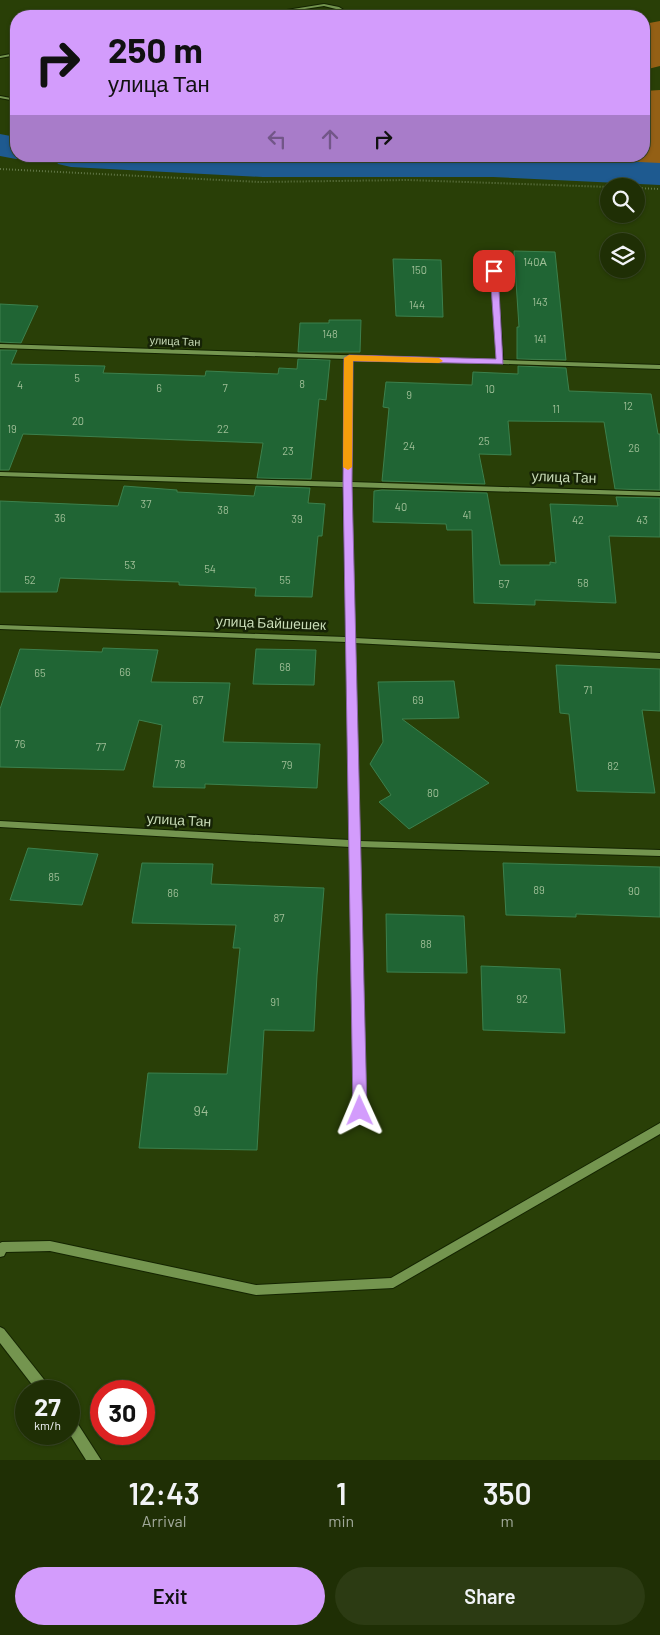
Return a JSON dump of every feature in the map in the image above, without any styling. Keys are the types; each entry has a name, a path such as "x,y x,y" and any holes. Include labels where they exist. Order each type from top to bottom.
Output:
{"street":[{"path":"291,10 324,5 340,10"},
{"path":"493,253 500,362"},
{"name":"улица Тан","path":"0,346 660,366"},
{"path":"349,358 350,640 356,844 360,1111"},
{"name":"улица Тан","path":"0,474 348,483 660,494"},
{"name":"улица Байшешек","path":"0,627 350,640 660,656"},
{"name":"улица Тан","path":"0,824 356,844 660,853"},
{"path":"0,1252 2,1247 50,1246 256,1290 393,1283 660,1128"},
{"path":"0,1333 36,1380"},
{"path":"80,1439 94,1460"}],"path":[{"path":"0,169 260,182 408,180 600,187"},
{"path":"645,188 660,189"}],"shaded area":[{"path":"660,21 660,66 650,68 650,23"},
{"path":"660,90 660,166 573,162 650,162 650,91"}],"building":[{"path":"514,251 555,252 566,360 517,359 517,327 519,327"},
{"path":"393,259 441,260 443,317 396,316"},
{"path":"0,304 38,306 21,343 0,342"},
{"path":"329,320 361,320 360,352 298,352 300,323 329,323"},
{"path":"0,350 17,350 11,364 105,366 103,373 205,376 206,371 278,374 279,368 297,369 298,359 330,360 326,400 319,399 311,479 257,478 263,443 23,434 9,470 0,470"},
{"path":"518,366 566,368 569,391 651,394 658,434 660,434 660,490 615,489 604,422 508,421 511,455 479,454 485,484 382,481 389,408 383,407 386,382 472,385 473,372 518,374"},
{"path":"124,486 177,490 177,492 254,496 256,486 310,488 308,503 325,504 322,536 318,536 312,597 255,596 256,588 179,585 179,582 60,578 57,592 0,592 0,501 118,506"},
{"path":"374,491 487,493 500,565 550,565 550,562 556,563 550,504 618,506 616,497 660,498 660,537 609,536 616,603 535,600 535,605 474,603 472,530 447,530 446,524 373,522"},
{"path":"103,648 158,650 151,682 230,683 223,742 320,744 317,788 205,784 205,788 153,787 162,725 139,720 124,770 0,767 0,709 20,649 102,652"},
{"path":"256,649 316,650 314,685 253,684"},
{"path":"556,665 660,669 660,711 642,710 655,793 577,791 569,714 560,713"},
{"path":"454,681 459,718 402,719 489,783 409,829 379,802 391,795 370,764 383,742 378,682"},
{"path":"28,848 98,854 82,905 10,900"},
{"path":"142,863 213,864 211,884 324,888 314,1031 264,1030 257,1150 139,1148 148,1073 227,1074 240,948 233,948 236,925 132,923"},
{"path":"503,863 660,867 660,917 576,914 576,917 506,915"},
{"path":"386,914 464,916 467,973 387,972"},
{"path":"481,966 560,969 565,1033 483,1030"}],"waterway":[{"path":"0,145 10,147"},
{"path":"186,162 263,166 493,166 660,174"}],"slow traffic":[{"path":"348,467 349,358 439,361"}],"route":[{"path":"360,1111 356,844 350,640 349,358 500,362 494,271"}]}
